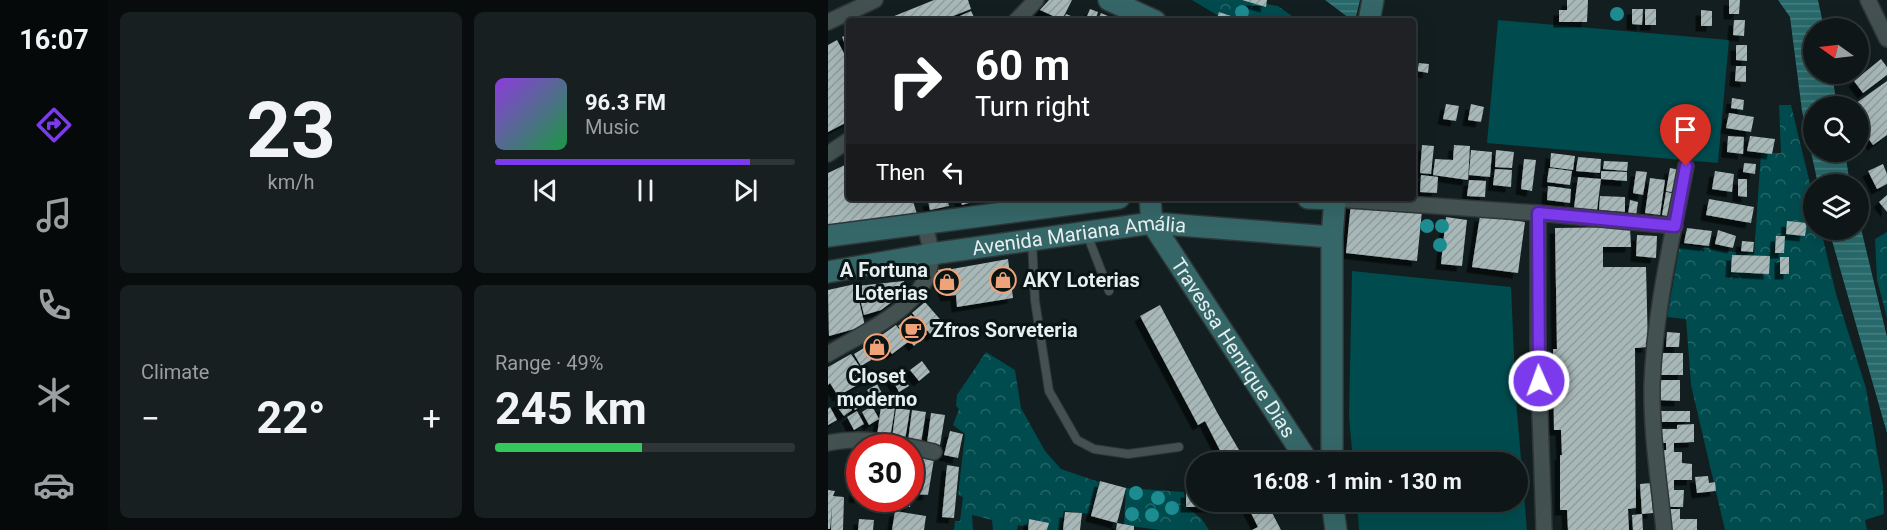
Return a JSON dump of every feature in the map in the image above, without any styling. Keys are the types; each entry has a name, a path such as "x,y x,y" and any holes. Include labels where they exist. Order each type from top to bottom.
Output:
{"main road":[{"path":"1109,0 1148,18"},
{"path":"1370,18 1373,0"},
{"name":"Avenida Mariana Amália","path":"828,236 1097,201"},
{"name":"Travessa Henrique Dias","path":"1150,201 1152,223 1301,452"},
{"path":"1332,452 1332,237 1335,201"},
{"name":"Avenida Mariana Amália","path":"828,272 931,254 1032,240 1088,237 1152,223 1332,237"},
{"path":"1334,512 1336,530"}],"street":[{"path":"828,22 875,0"},
{"path":"1019,18 1036,0"},
{"path":"1868,0 1887,39"},
{"path":"828,154 846,142"},
{"path":"1664,530 1652,386 1658,309 1686,166"},
{"path":"1376,201 1675,226"},
{"path":"1538,213 1538,357 1544,530"},
{"path":"828,354 898,311 913,299 925,281 931,254 925,224"},
{"path":"828,443 847,439 891,442 934,452"}],"lane":[{"path":"1088,237 1108,291"},
{"path":"1032,240 1035,301 1049,391 1077,440 1094,449 1128,454 1179,447"}],"green space":[{"path":"1192,0 1241,0 1278,6 1295,18 1222,18"},
{"path":"1498,20 1729,40 1718,163 1487,143"},
{"path":"1779,105 1791,105 1808,174 1803,174 1803,240 1823,240 1836,294 1866,388 1883,486 1884,514 1865,520 1867,530 1725,530 1691,385 1686,319 1667,317 1680,244 1754,255 1761,153 1781,153"},
{"path":"1887,232 1887,318 1877,280 1875,239"},
{"path":"1352,271 1511,287 1520,452 1352,452 1349,416"},
{"path":"986,352 1015,370 1021,408 1045,451 1061,469 1099,482 1090,514 1064,511 1060,530 1048,530 1048,523 1029,519 1026,527 1018,525 1017,530 993,530 992,520 972,515 973,530 954,530 955,521 960,521 963,497 958,495 965,434 953,425 959,409 956,406 957,395"},
{"path":"1126,488 1184,492 1186,512 1193,512 1201,518 1209,530 1159,530 1124,525"},
{"path":"1358,512 1525,512 1527,530 1359,530"}],"shaded area":[{"path":"1325,0 1360,0 1356,18 1349,18"},
{"path":"1778,0 1818,0 1822,18 1803,18 1803,84 1834,84 1835,96 1803,96 1803,116 1802,111 1790,17"},
{"path":"1813,162 1847,162 1848,174 1816,174"},
{"path":"1832,240 1864,240 1887,337 1887,433"}],"building":[{"path":"934,0 968,0 971,9 948,18 889,18"},
{"path":"1049,0 1072,0 1063,18 1040,10"},
{"path":"1242,0 1267,0 1266,7"},
{"path":"1567,0 1588,0 1587,22 1559,22 1559,10 1567,10"},
{"path":"1729,0 1740,0 1739,14 1729,14"},
{"path":"1090,9 1098,12 1096,18 1086,18"},
{"path":"1632,9 1643,9 1642,25 1632,24"},
{"path":"1645,9 1656,9 1656,25 1645,25"},
{"path":"1701,10 1712,11 1712,26 1701,26"},
{"path":"971,11 974,18 956,18"},
{"path":"1219,12 1231,16 1230,18 1217,18"},
{"path":"1101,13 1113,18 1098,18"},
{"path":"1066,14 1076,18 1064,18"},
{"path":"1734,20 1745,20 1744,36 1733,35"},
{"path":"846,35 846,47 842,37"},
{"path":"837,40 846,57 846,123 828,132 828,45"},
{"path":"1736,45 1747,45 1747,61 1736,60"},
{"path":"1881,59 1887,67 1887,75 1863,93 1856,84 1869,84 1869,69"},
{"path":"1419,63 1429,64 1428,73 1417,71"},
{"path":"1736,66 1746,66 1746,82 1735,81"},
{"path":"1887,81 1887,135 1873,145 1869,139 1869,96 1866,96"},
{"path":"1732,98 1744,100 1743,110 1731,108"},
{"path":"1446,104 1459,106 1456,121 1443,119"},
{"path":"1471,104 1484,107 1481,122 1468,120"},
{"path":"1729,113 1754,117 1751,132 1726,128"},
{"path":"1728,136 1744,137 1743,154 1727,152"},
{"path":"1750,136 1775,139 1772,154 1747,151"},
{"path":"1422,145 1434,146 1431,174 1420,173"},
{"path":"1454,145 1470,146 1468,180 1433,175 1435,159 1453,160"},
{"path":"1471,150 1492,152 1490,177 1469,175"},
{"path":"1496,150 1514,152 1512,168 1495,167"},
{"path":"1551,153 1575,156 1573,170 1550,167"},
{"path":"1578,157 1601,159 1600,173 1576,171"},
{"path":"1524,159 1536,160 1532,191 1521,189"},
{"path":"1604,161 1628,162 1627,171 1603,169"},
{"path":"1744,163 1756,164 1755,174 1743,172"},
{"path":"846,164 846,201 913,201 917,214 828,229 828,173"},
{"path":"1883,164 1887,174 1887,184 1877,189 1868,171"},
{"path":"1549,168 1572,171 1570,185 1547,182"},
{"path":"1670,168 1680,170 1676,193 1666,191"},
{"path":"1495,169 1512,170 1511,187 1493,185"},
{"path":"1601,171 1627,172 1627,181 1601,179"},
{"path":"1636,171 1647,172 1643,195 1633,193"},
{"path":"1715,171 1734,174 1732,192 1712,189"},
{"path":"1421,175 1438,177 1437,193 1420,192"},
{"path":"1578,177 1601,179 1597,210 1574,208"},
{"path":"1650,178 1665,180 1660,215 1645,213"},
{"path":"1738,179 1747,179 1747,197 1738,196"},
{"path":"1469,180 1486,181 1485,197 1467,196"},
{"path":"1548,186 1571,189 1570,203 1547,200"},
{"path":"1666,192 1676,194 1672,217 1662,215"},
{"path":"1887,195 1887,212 1879,202"},
{"path":"1600,196 1625,197 1625,212 1599,210"},
{"path":"1709,199 1754,207 1751,223 1706,215"},
{"path":"1630,200 1638,202 1636,216 1628,215"},
{"path":"928,201 948,201 949,206 930,210"},
{"path":"961,201 976,201 962,205"},
{"path":"1026,201 1041,201 1040,204"},
{"path":"1351,203 1422,211 1417,261 1346,253"},
{"path":"1480,216 1525,222 1518,273 1472,267"},
{"path":"1446,217 1467,220 1462,266 1441,264"},
{"path":"1787,221 1803,223 1803,236 1786,234"},
{"path":"1630,227 1631,247 1603,247 1603,267 1646,267 1648,347 1635,348 1636,508 1628,509 1629,530 1568,530 1567,510 1560,510 1561,430 1554,430 1553,349 1557,349 1555,228"},
{"path":"1687,228 1712,231 1709,246 1684,243"},
{"path":"1718,230 1736,236 1733,248 1715,244"},
{"path":"1637,235 1657,236 1656,258 1636,256"},
{"path":"1776,236 1785,236 1784,253 1775,253"},
{"path":"1742,241 1754,242 1753,252 1741,251"},
{"path":"1732,255 1770,256 1769,274 1731,272"},
{"path":"1780,257 1789,257 1789,274 1780,274"},
{"path":"1008,259 1013,298 957,307 956,295 946,296 937,270 951,268 952,277 952,269"},
{"path":"904,281 905,292 881,310 864,315 857,286"},
{"path":"855,284 865,326 829,336 828,290"},
{"path":"925,302 945,325 932,336 912,313"},
{"path":"1160,305 1240,452 1221,452 1205,421 1198,425 1140,316"},
{"name":"Zfros Sorveteria","path":"911,315 927,334 914,346 898,326"},
{"path":"896,325 908,342 892,354 879,337"},
{"path":"1667,332 1680,333 1679,347 1666,347"},
{"name":"Closet moderno","path":"878,337 885,350 875,356 868,344"},
{"path":"864,348 871,360 861,366 854,354"},
{"path":"1660,353 1683,353 1683,375 1660,375"},
{"path":"851,354 868,379 838,396 830,383 828,385 828,367"},
{"path":"922,361 930,372 919,381 910,370"},
{"path":"901,373 909,386 899,392 892,379"},
{"path":"1659,380 1680,380 1680,401 1658,400"},
{"path":"877,384 884,397 875,402 867,390"},
{"path":"858,392 865,404 855,410 848,398"},
{"path":"846,398 852,410 844,416 835,404"},
{"path":"872,406 879,419 869,425 862,412"},
{"path":"881,406 895,408 891,434 877,434"},
{"path":"830,407 837,420 828,425 828,409"},
{"path":"896,408 910,410 906,434 893,434"},
{"path":"912,410 926,412 922,434 909,434"},
{"path":"857,411 864,424 854,430 847,417"},
{"path":"1661,411 1690,411 1690,422 1662,422"},
{"path":"931,413 945,415 940,445 927,443"},
{"path":"1694,424 1694,442 1674,443 1674,452 1682,452 1682,463 1692,464 1692,480 1674,480 1674,490 1684,490 1683,507 1664,507 1665,464 1661,464 1661,450 1666,450 1666,443 1659,443 1658,429 1677,429 1677,425"},
{"path":"950,431 963,434 958,458 944,455"},
{"path":"924,458 934,459 928,495 924,495"},
{"path":"947,465 959,467 954,518 942,517"},
{"path":"1708,476 1709,483 1715,482 1716,491 1697,493 1695,477"},
{"path":"1100,481 1126,488 1117,523 1091,516"},
{"path":"1651,483 1653,513 1642,514 1640,484"},
{"path":"828,490 835,491 833,496 844,497 843,530 831,530 832,505 830,529 828,529"},
{"path":"1669,509 1680,509 1680,519 1697,519 1697,530 1670,530"},
{"path":"895,512 926,516 924,530 892,530"},
{"path":"1065,512 1082,513 1080,530 1063,530"},
{"path":"1250,512 1272,512 1281,530 1252,530 1258,527"},
{"path":"1642,514 1643,530 1633,530 1632,515"},
{"path":"859,519 874,520 873,530 858,530"},
{"path":"1029,519 1049,523 1047,530 1028,530"},
{"path":"1117,523 1134,526 1134,530 1116,530"}],"place":[{"name":"AKY Loterias","path":"1003,280"},
{"name":"A Fortuna Loterias","path":"947,282"},
{"name":"Zfros Sorveteria","path":"913,330"},
{"name":"Closet moderno","path":"877,347"}],"route":[{"path":"1539,381 1538,213 1675,226 1686,166"}]}
